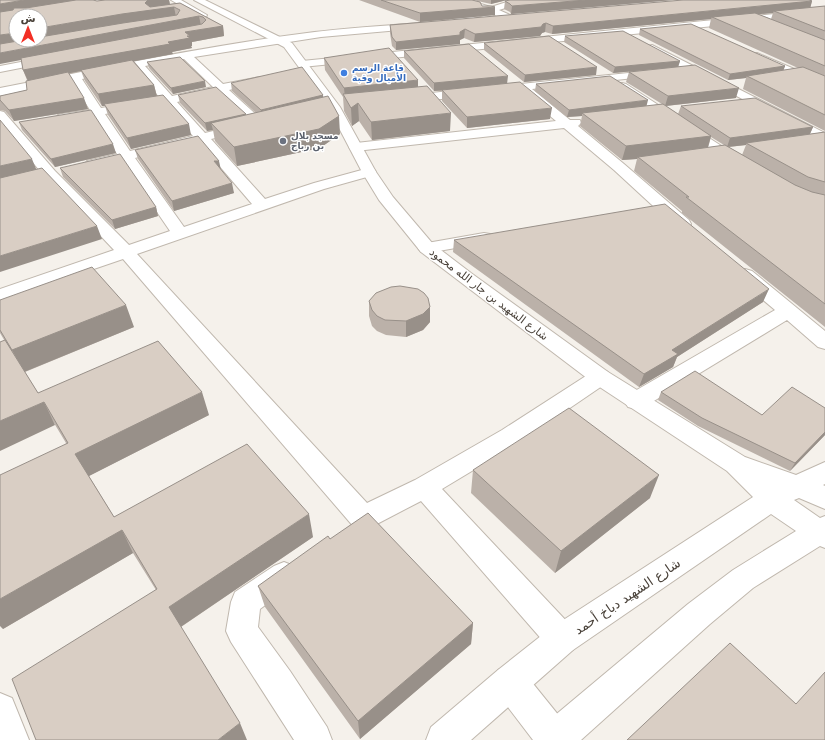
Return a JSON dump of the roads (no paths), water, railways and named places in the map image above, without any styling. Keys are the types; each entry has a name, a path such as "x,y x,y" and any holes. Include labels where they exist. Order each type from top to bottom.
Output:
{"street":[{"name":"شارع الشهيد بن جار الله محمود","path":"198,0 285,41"},
{"name":"شارع الشهيد بن جار الله محمود","path":"216,0 284,34 285,41 301,69 334,107 369,172 401,218 428,248 464,277 600,377 636,402 736,464 772,499 823,532"},
{"path":"457,0 491,9 514,18 567,50"},
{"path":"437,25 522,0"},
{"path":"174,4 187,7 203,16 182,21 201,30 185,33"},
{"path":"814,4 825,10"},
{"path":"301,69 393,54 752,19 825,10"},
{"path":"0,92 187,56 285,41 372,30 529,16"},
{"path":"670,16 713,35"},
{"path":"752,19 774,28"},
{"path":"602,22 825,139"},
{"path":"437,25 471,46 488,60"},
{"path":"372,30 403,66"},
{"path":"749,52 825,86"},
{"path":"187,56 258,124"},
{"path":"0,69 62,57"},
{"path":"138,65 262,206"},
{"path":"591,66 663,112 748,170"},
{"path":"397,100 692,70"},
{"path":"505,73 566,124 627,166 652,207 697,235"},
{"path":"777,78 800,75"},
{"path":"75,77 126,156 180,233"},
{"path":"54,119 168,100 271,78"},
{"path":"726,86 748,83"},
{"path":"419,84 439,108"},
{"path":"730,104 753,101"},
{"path":"641,115 686,109"},
{"path":"80,167 273,121"},
{"path":"356,147 589,121"},
{"path":"11,122 43,176 126,252 363,518"},
{"path":"453,124 463,135"},
{"path":"801,143 825,139"},
{"path":"701,156 746,150"},
{"path":"43,176 65,170"},
{"path":"0,295 319,186 369,172"},
{"path":"428,248 497,235"},
{"path":"733,266 825,342"},
{"path":"636,402 788,311"},
{"path":"338,535 363,518 424,487 512,436 600,377"},
{"name":"شارع الشهيد بن جار الله محمود","path":"736,464 799,486 825,498"},
{"name":"شارع الشهيد دباخ أحمد","path":"444,740 562,639 772,499 825,472"},
{"path":"424,487 562,639"},
{"path":"510,682 554,740 699,614 743,579 823,532"},
{"path":"308,558 246,602 242,631 278,683 314,740"},
{"path":"0,710 11,740"}],"place":[{"name":"قاعة الرسم الأميال وقبة","path":"344,73"},
{"name":"مسجد بلال بن رباح","path":"283,141"}]}
